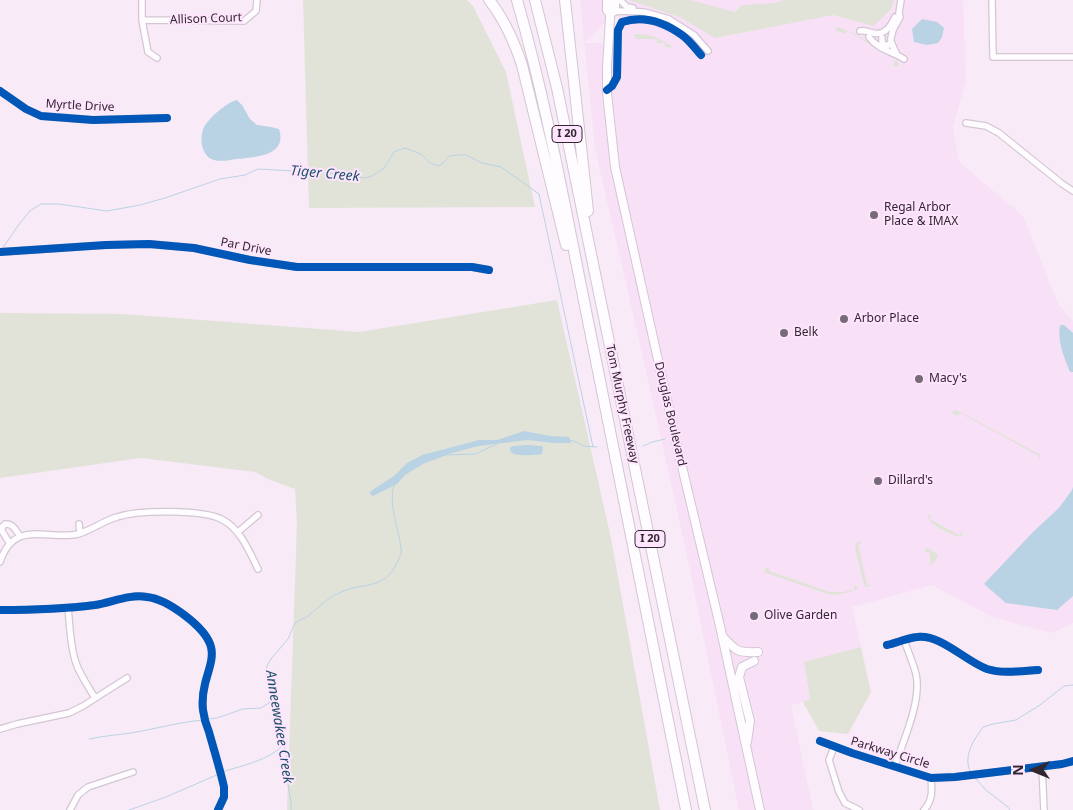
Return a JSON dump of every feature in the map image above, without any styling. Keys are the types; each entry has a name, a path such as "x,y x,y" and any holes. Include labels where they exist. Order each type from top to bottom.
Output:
{"highway":[{"path":"489,0 508,27 522,65 599,377"},
{"name":"Tom Murphy Freeway","path":"517,0 538,81 686,810"},
{"name":"Tom Murphy Freeway","path":"535,0 557,88 705,810"},
{"path":"565,0 594,269"}],"main road":[{"name":"Douglas Boulevard","path":"607,0 607,10 610,14 607,90 614,167 720,626 760,810"},
{"name":"Douglas Boulevard","path":"610,14 615,8 615,0"},
{"path":"722,636 734,649 742,653 758,652"},
{"path":"746,746 750,721 739,677 742,667 754,661"}],"street":[{"path":"142,0 142,20 148,52 157,58"},
{"name":"Allison Court","path":"142,20 244,21 256,11 257,0"},
{"path":"620,0 627,7 641,8 644,12"},
{"path":"888,52 885,41 894,23 901,0"},
{"path":"992,0 993,58 1073,56"},
{"path":"610,14 619,11 644,12 669,19 694,34 708,51"},
{"path":"610,14 623,18 640,18 661,23 682,35 701,55"},
{"path":"885,41 897,24 900,17 897,15"},
{"path":"897,15 892,24 882,33 875,34 865,30 862,32 885,41 904,59 897,48 895,40 897,24"},
{"path":"607,90 612,86 617,77 618,30 622,22 630,19"},
{"path":"870,36 885,41"},
{"path":"885,41 888,52"},
{"path":"888,52 897,54"},
{"name":"Myrtle Drive","path":"0,91 26,109 41,116 93,120 167,118"},
{"path":"966,123 986,126 999,133 1061,184 1073,191"},
{"name":"Par Drive","path":"0,252 149,244 194,248 250,260 297,267 472,267 489,270"},
{"path":"0,562 5,550 20,536 80,533 118,516 156,512 208,515 222,520 238,532 258,569"},
{"path":"238,532 258,515"},
{"path":"79,524 80,533"},
{"path":"10,544 2,531 4,525 12,525 20,536"},
{"path":"0,610 68,608 98,604 130,596 150,597 170,604 198,627 210,645 212,654 203,693 203,710 223,783 224,792 218,810"},
{"path":"68,608 76,664 95,698"},
{"path":"887,645 916,637 928,637 985,668 998,672 1038,670"},
{"path":"895,766 913,712 916,696 916,676 904,640"},
{"path":"0,730 17,724 69,713 127,678"},
{"name":"Parkway Circle","path":"820,741 931,778 955,777 1073,762"},
{"path":"834,747 829,760 838,792 847,810"},
{"path":"1042,767 1044,810"},
{"path":"70,810 78,795 88,787 133,772"},
{"path":"924,810 928,806 932,792 931,778"},
{"path":"845,803 859,810"}],"shaded area":[{"path":"303,0 467,0 473,6 506,72 535,207 309,208"},
{"name":"Arbor Place","path":"580,0 963,0 966,81 953,127 959,162 1023,216 1058,304 1073,321 1073,623 1052,633 992,617 932,585 852,607 861,647 804,662 810,700 791,705 813,810 739,810 683,537 595,149","holes":["619,10 617,43 585,42"]},
{"path":"629,0 690,0 735,12 742,5 776,3 783,0 894,0 892,8 874,26 833,15 715,38 682,18"},
{"path":"838,27 854,34 869,42 898,62 899,66 895,67 893,65 895,60 853,34 847,31 845,34 837,31 835,28"},
{"path":"646,34 655,37 672,46 671,48 665,47 665,43 657,43 657,39 635,39 634,35"},
{"path":"557,300 611,538 660,810 287,810 297,523 295,489 255,472 141,458 0,478 0,313 124,314 359,332"},
{"path":"954,410 960,412 1041,455 1039,460 1039,456 960,413 958,416 952,413"},
{"path":"929,515 931,515 930,519 959,535 963,532 963,535 958,537 941,529 930,521"},
{"path":"857,542 862,542 858,544 867,585 872,585 867,587 863,581 855,548"},
{"path":"927,548 938,556 930,566 928,564 931,563 929,552 925,552"},
{"path":"767,567 769,571 830,592 843,592 855,589 854,586 856,585 858,587 857,589 841,594 831,595 766,573 764,571"},
{"path":"861,647 871,692 848,734 819,731 803,702 810,699 804,662"}],"water":[{"path":"922,19 937,22 944,28 938,43 927,45 914,42 912,29"},
{"path":"237,100 250,119 257,125 279,129 281,138 279,145 274,150 261,156 226,161 214,160 206,155 204,151 202,131 210,119 219,111"},
{"path":"1060,325 1064,325 1073,333 1073,372 1070,372 1062,349 1059,337"},
{"path":"524,431 550,436 569,437 571,443 528,440 478,446 423,464 405,475 397,484 373,496 370,494 371,491 394,476 407,463 422,455 479,440 497,440"},
{"path":"513,446 542,446 542,454 521,455 513,454 510,451 510,448"},
{"path":"1073,487 1073,596 1057,610 1006,603 984,584 1034,531 1059,508"}],"waterway":[{"name":"Tiger Creek","path":"2,249 30,211 41,204 59,204 107,211 140,205 220,179 245,175 258,169 331,173 365,178 384,168 394,152 405,148 421,154 430,163 438,166 449,156 466,155 482,163 501,167 539,194 593,447"},
{"name":"Anneewakee Creek","path":"643,446 665,439"},
{"name":"Anneewakee Creek","path":"569,440 584,446 597,447"},
{"name":"Anneewakee Creek","path":"443,455 475,454 497,444"},
{"name":"Anneewakee Creek","path":"291,810 287,758 279,730 274,695 266,672 267,666 288,639 295,623 308,616 335,595 378,582 392,572 401,551 392,500 394,485"},
{"path":"970,771 968,765 969,753 973,742 983,727 1016,720 1040,705 1064,686 1073,685"},
{"path":"208,719 217,718 243,709 261,708 269,703 274,695"},
{"path":"89,739 204,720"},
{"path":"222,772 247,765 271,755 284,744"},
{"path":"129,810 166,797 219,774"},
{"path":"974,777 987,791 1010,810"}],"cycle path":[{"path":"607,90 612,86 617,77 618,30 622,22 638,19 661,23 685,37 701,55"},
{"path":"0,91 26,109 41,116 93,120 167,118"},
{"path":"0,252 149,244 194,248 250,260 297,267 472,267 489,270"},
{"path":"0,610 83,606 140,596 165,603 175,608 194,623 208,639 212,652 204,690 203,713 224,787 224,797 218,810"},
{"path":"887,645 917,637 926,637 944,644 979,665 993,671 1038,670"},
{"path":"820,741 931,778 955,777 1073,761"}],"place":[{"name":"Regal Arbor Place & IMAX","path":"874,215"},
{"name":"Arbor Place","path":"844,319"},
{"name":"Belk","path":"784,333"},
{"name":"Macy's","path":"919,379"},
{"name":"Dillard's","path":"878,481"},
{"name":"Olive Garden","path":"754,616"}]}
